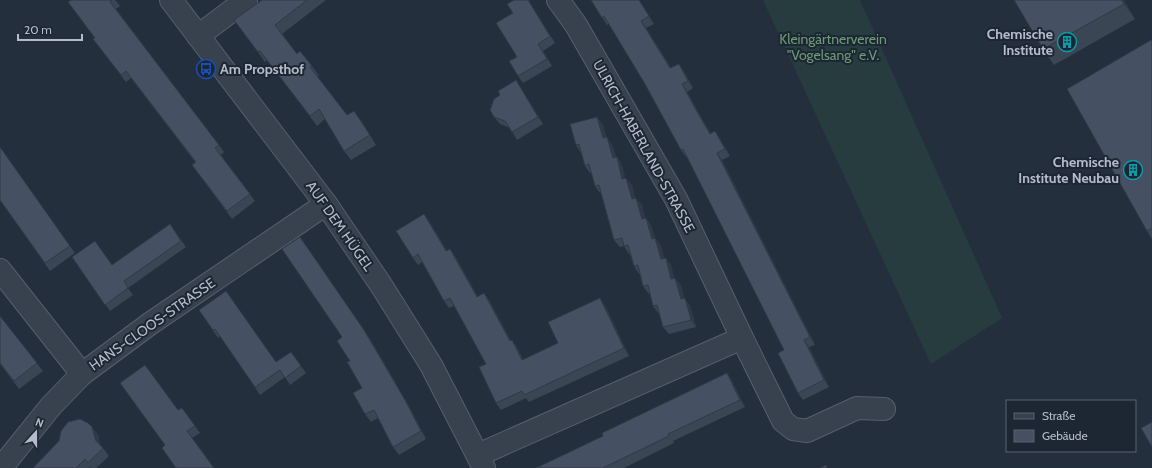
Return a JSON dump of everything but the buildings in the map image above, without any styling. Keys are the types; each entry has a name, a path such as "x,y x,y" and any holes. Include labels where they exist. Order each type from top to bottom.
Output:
{"street":[{"name":"AUF DEM HÜGEL","path":"171,0 326,204 381,285 431,365 481,461"},
{"path":"198,36 246,0"},
{"name":"ULRICH-HABERLAND-STRASSE","path":"558,0 576,25 676,198 783,421 793,429 807,430 857,408 884,409"},
{"name":"HANS-CLOOS-STRASSE","path":"1,468 51,406 82,374 151,323 326,204"},
{"path":"0,270 82,374"},
{"path":"481,461 742,338"}],"green space":[{"name":"Kleingärtnerverein \"Vogelsang\" e.V.","path":"763,0 860,0 1002,318 931,364"}],"place":[{"name":"Chemische Institute","path":"1067,42"},
{"name":"Am Propsthof","path":"206,69"},
{"name":"Chemische Institute Neubau","path":"1133,170"}]}
